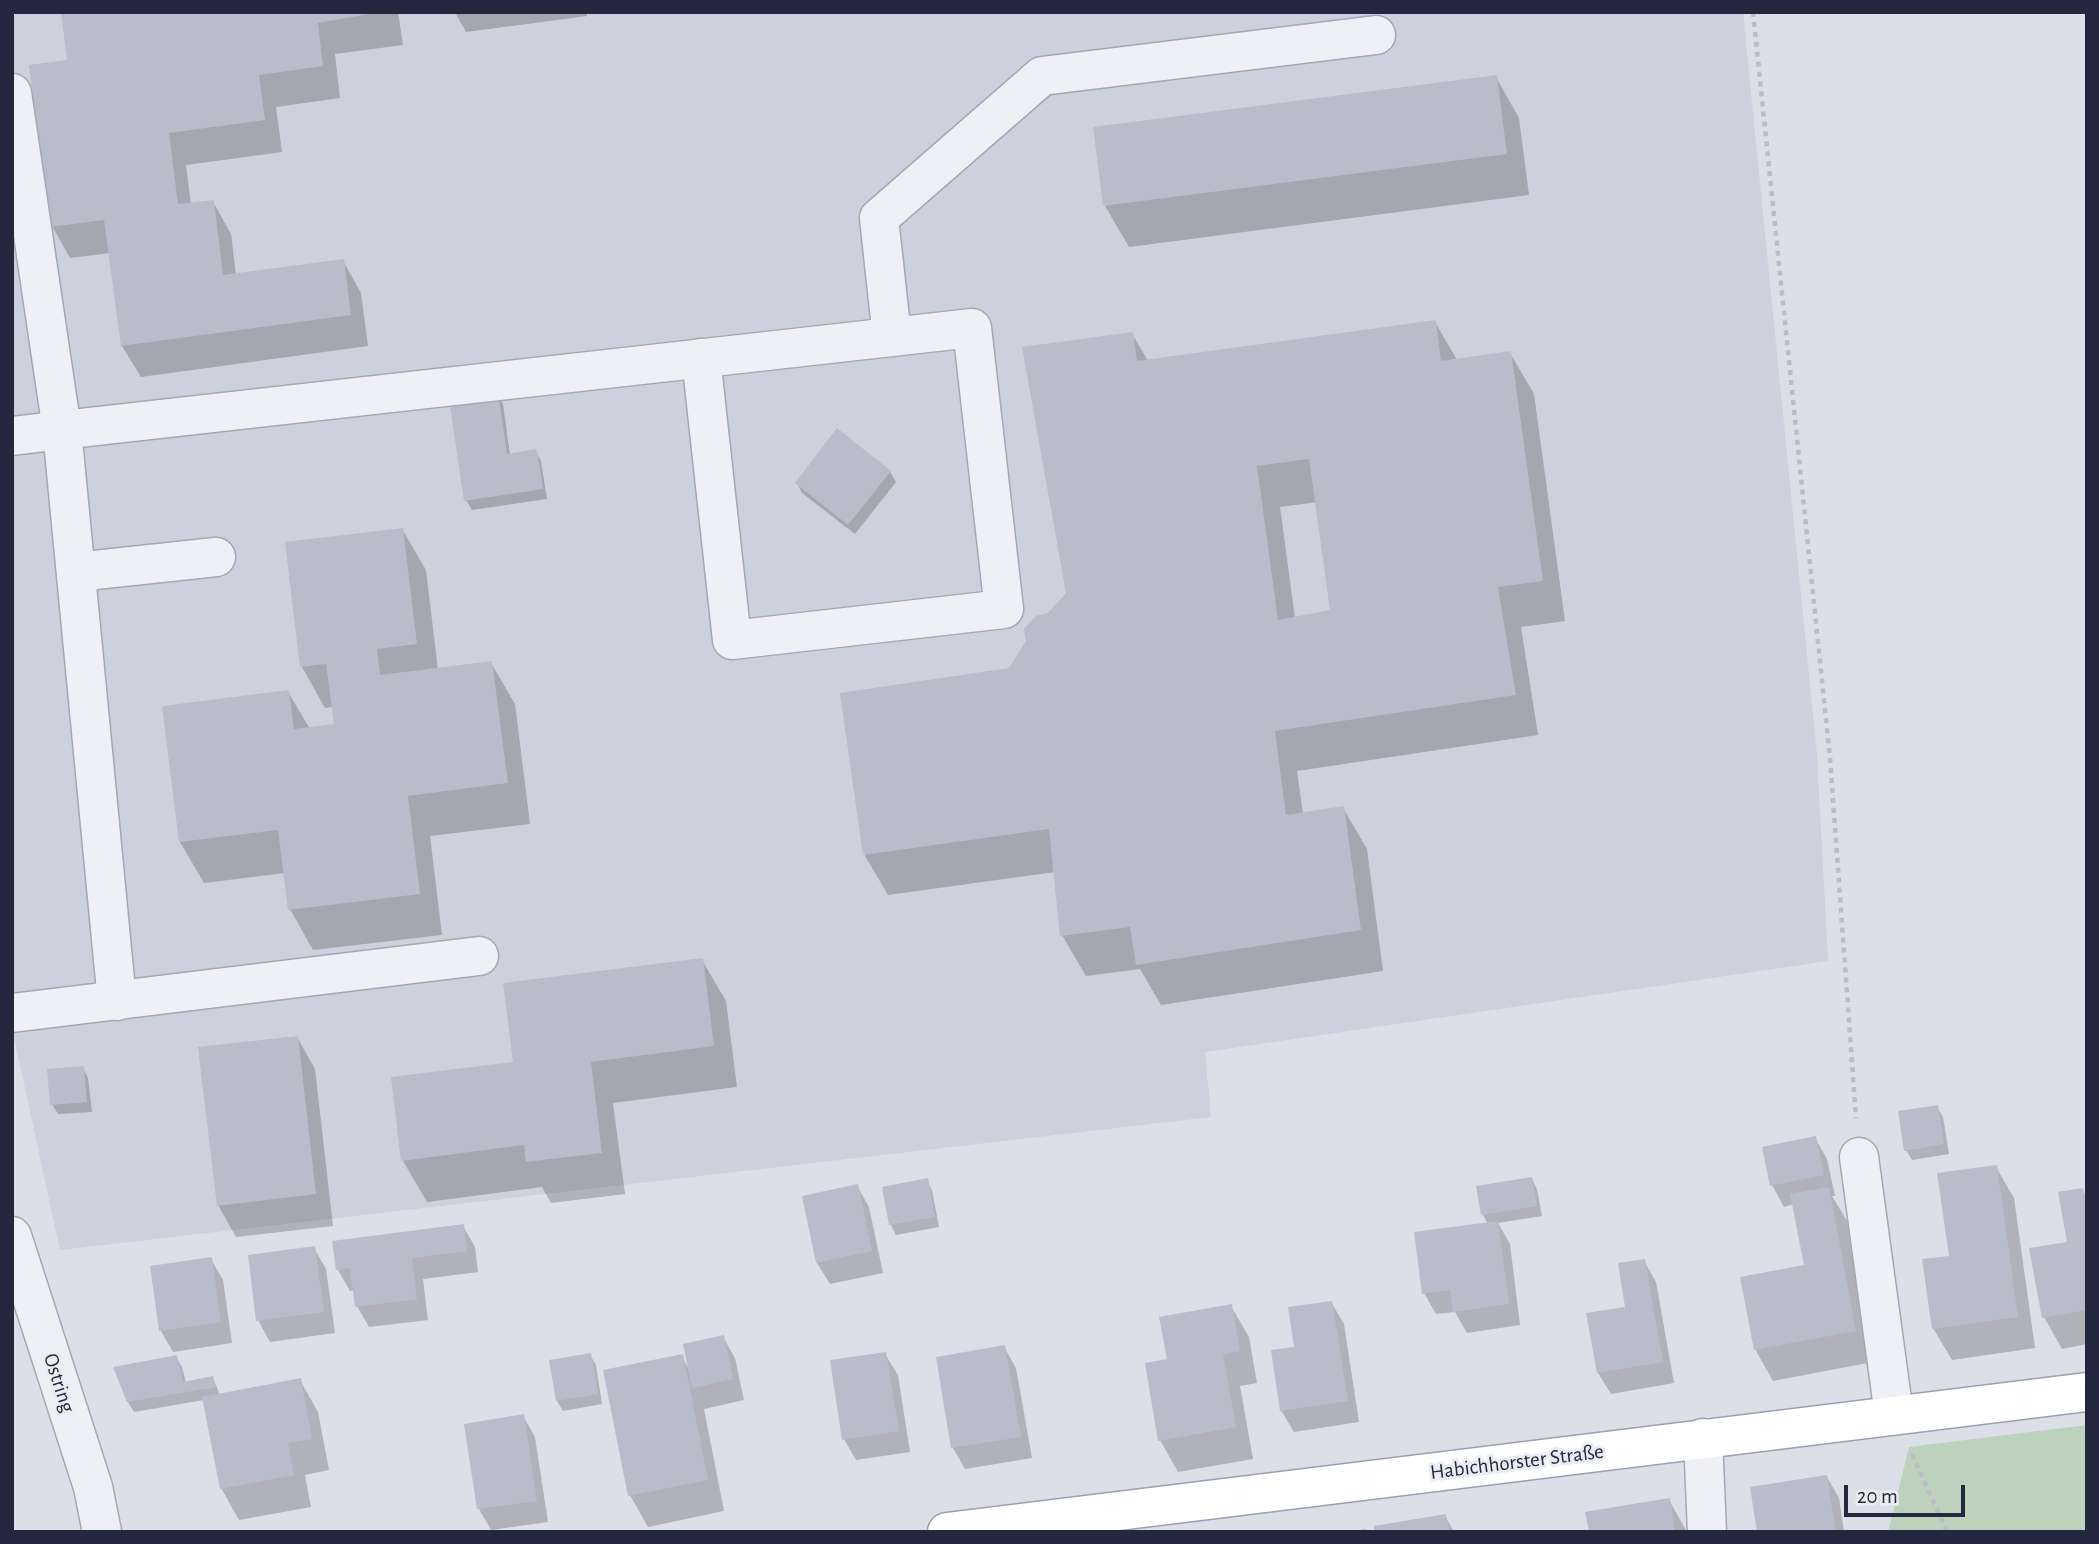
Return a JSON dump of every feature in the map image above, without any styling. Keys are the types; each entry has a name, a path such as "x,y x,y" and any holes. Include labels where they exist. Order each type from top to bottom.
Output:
{"main road":[{"name":"Habichhorster Straße","path":"947,1532 2087,1392"}],"street":[{"path":"892,337 878,218 1042,76 1376,35"},
{"path":"12,93 62,430 117,1001"},
{"path":"12,436 701,358 972,328 1004,610 732,640 701,358"},
{"path":"76,572 216,557"},
{"path":"12,1013 479,956"},
{"path":"1859,1157 1894,1415"},
{"name":"Ostring","path":"12,1236 93,1488 102,1532"},
{"path":"1703,1438 1707,1532"}],"path":[{"path":"1753,12 1830,758 1859,1157"},
{"path":"1894,1415 1947,1532"}],"shaded area":[{"path":"12,12 1743,12 1817,756 1828,961 1205,1052 1211,1117 60,1250 12,1019"}],"green space":[{"path":"2087,1425 2087,1532 1888,1532 1909,1447"}],"building":[{"path":"61,12 381,12 318,23 323,66 259,75 265,120 169,133 178,204 214,200 223,275 344,259 351,315 121,346 104,220 50,227 29,65 67,60"},
{"path":"1497,75 1507,154 1103,206 1093,127"},
{"path":"1436,320 1441,361 1511,351 1543,581 1498,587 1516,695 1275,731 1286,815 1344,806 1361,930 1136,965 1130,927 1060,936 1049,829 863,855 840,693 1009,668 1026,641 1024,629 1036,616 1048,613 1066,593 1022,347 1133,332 1137,361","holes":["1309,459 1330,610 1278,620 1257,466"]},
{"path":"498,392 507,454 537,449 543,489 464,501 449,399"},
{"path":"837,428 891,471 848,525 795,483"},
{"path":"403,528 417,644 377,649 380,675 492,661 508,783 408,796 420,894 288,910 278,830 179,842 162,706 289,690 294,729 334,724 326,664 300,667 285,542"},
{"path":"703,958 714,1046 591,1062 602,1153 526,1162 524,1145 401,1161 391,1077 513,1062 503,983"},
{"path":"298,1036 316,1194 217,1206 198,1047"},
{"path":"84,1066 87,1102 50,1105 47,1069"},
{"path":"1938,1105 1944,1144 1904,1151 1898,1111"},
{"path":"1816,1136 1824,1175 1770,1186 1762,1147"},
{"path":"1997,1165 2018,1317 1932,1329 1922,1259 1949,1256 1937,1173"},
{"path":"1532,1177 1537,1206 1481,1215 1476,1186"},
{"path":"928,1178 935,1217 889,1225 882,1187"},
{"path":"858,1184 872,1251 816,1263 802,1196"},
{"path":"1829,1187 1856,1331 1754,1350 1740,1277 1804,1265 1790,1194"},
{"path":"2083,1188 2087,1205 2087,1310 2042,1318 2029,1248 2067,1242 2058,1192"},
{"path":"1498,1221 1509,1304 1453,1312 1450,1290 1422,1294 1414,1232"},
{"path":"464,1224 467,1251 412,1258 417,1299 355,1307 350,1268 336,1270 332,1241"},
{"path":"315,1246 324,1312 256,1321 248,1255"},
{"path":"212,1257 221,1322 159,1331 150,1266"},
{"path":"1645,1259 1663,1362 1597,1373 1586,1313 1625,1307 1618,1263"},
{"path":"1332,1301 1348,1401 1280,1411 1271,1350 1294,1347 1288,1307"},
{"path":"1232,1304 1240,1351 1223,1354 1236,1427 1158,1441 1145,1363 1167,1359 1159,1317"},
{"path":"724,1335 733,1379 692,1388 683,1344"},
{"path":"1005,1345 1021,1437 951,1448 936,1357"},
{"path":"886,1352 899,1431 842,1440 830,1360"},
{"path":"591,1353 598,1394 556,1401 549,1360"},
{"path":"683,1354 708,1480 628,1496 603,1370"},
{"path":"177,1355 183,1382 213,1376 216,1387 127,1402 113,1367"},
{"path":"301,1378 312,1439 288,1443 294,1475 220,1489 202,1397"},
{"path":"524,1414 537,1501 477,1509 464,1424"},
{"path":"1827,1475 1836,1532 1757,1532 1750,1487"},
{"path":"1670,1498 1675,1532 1589,1532 1585,1512"},
{"path":"1446,1514 1449,1532 1375,1532 1374,1526"}]}
